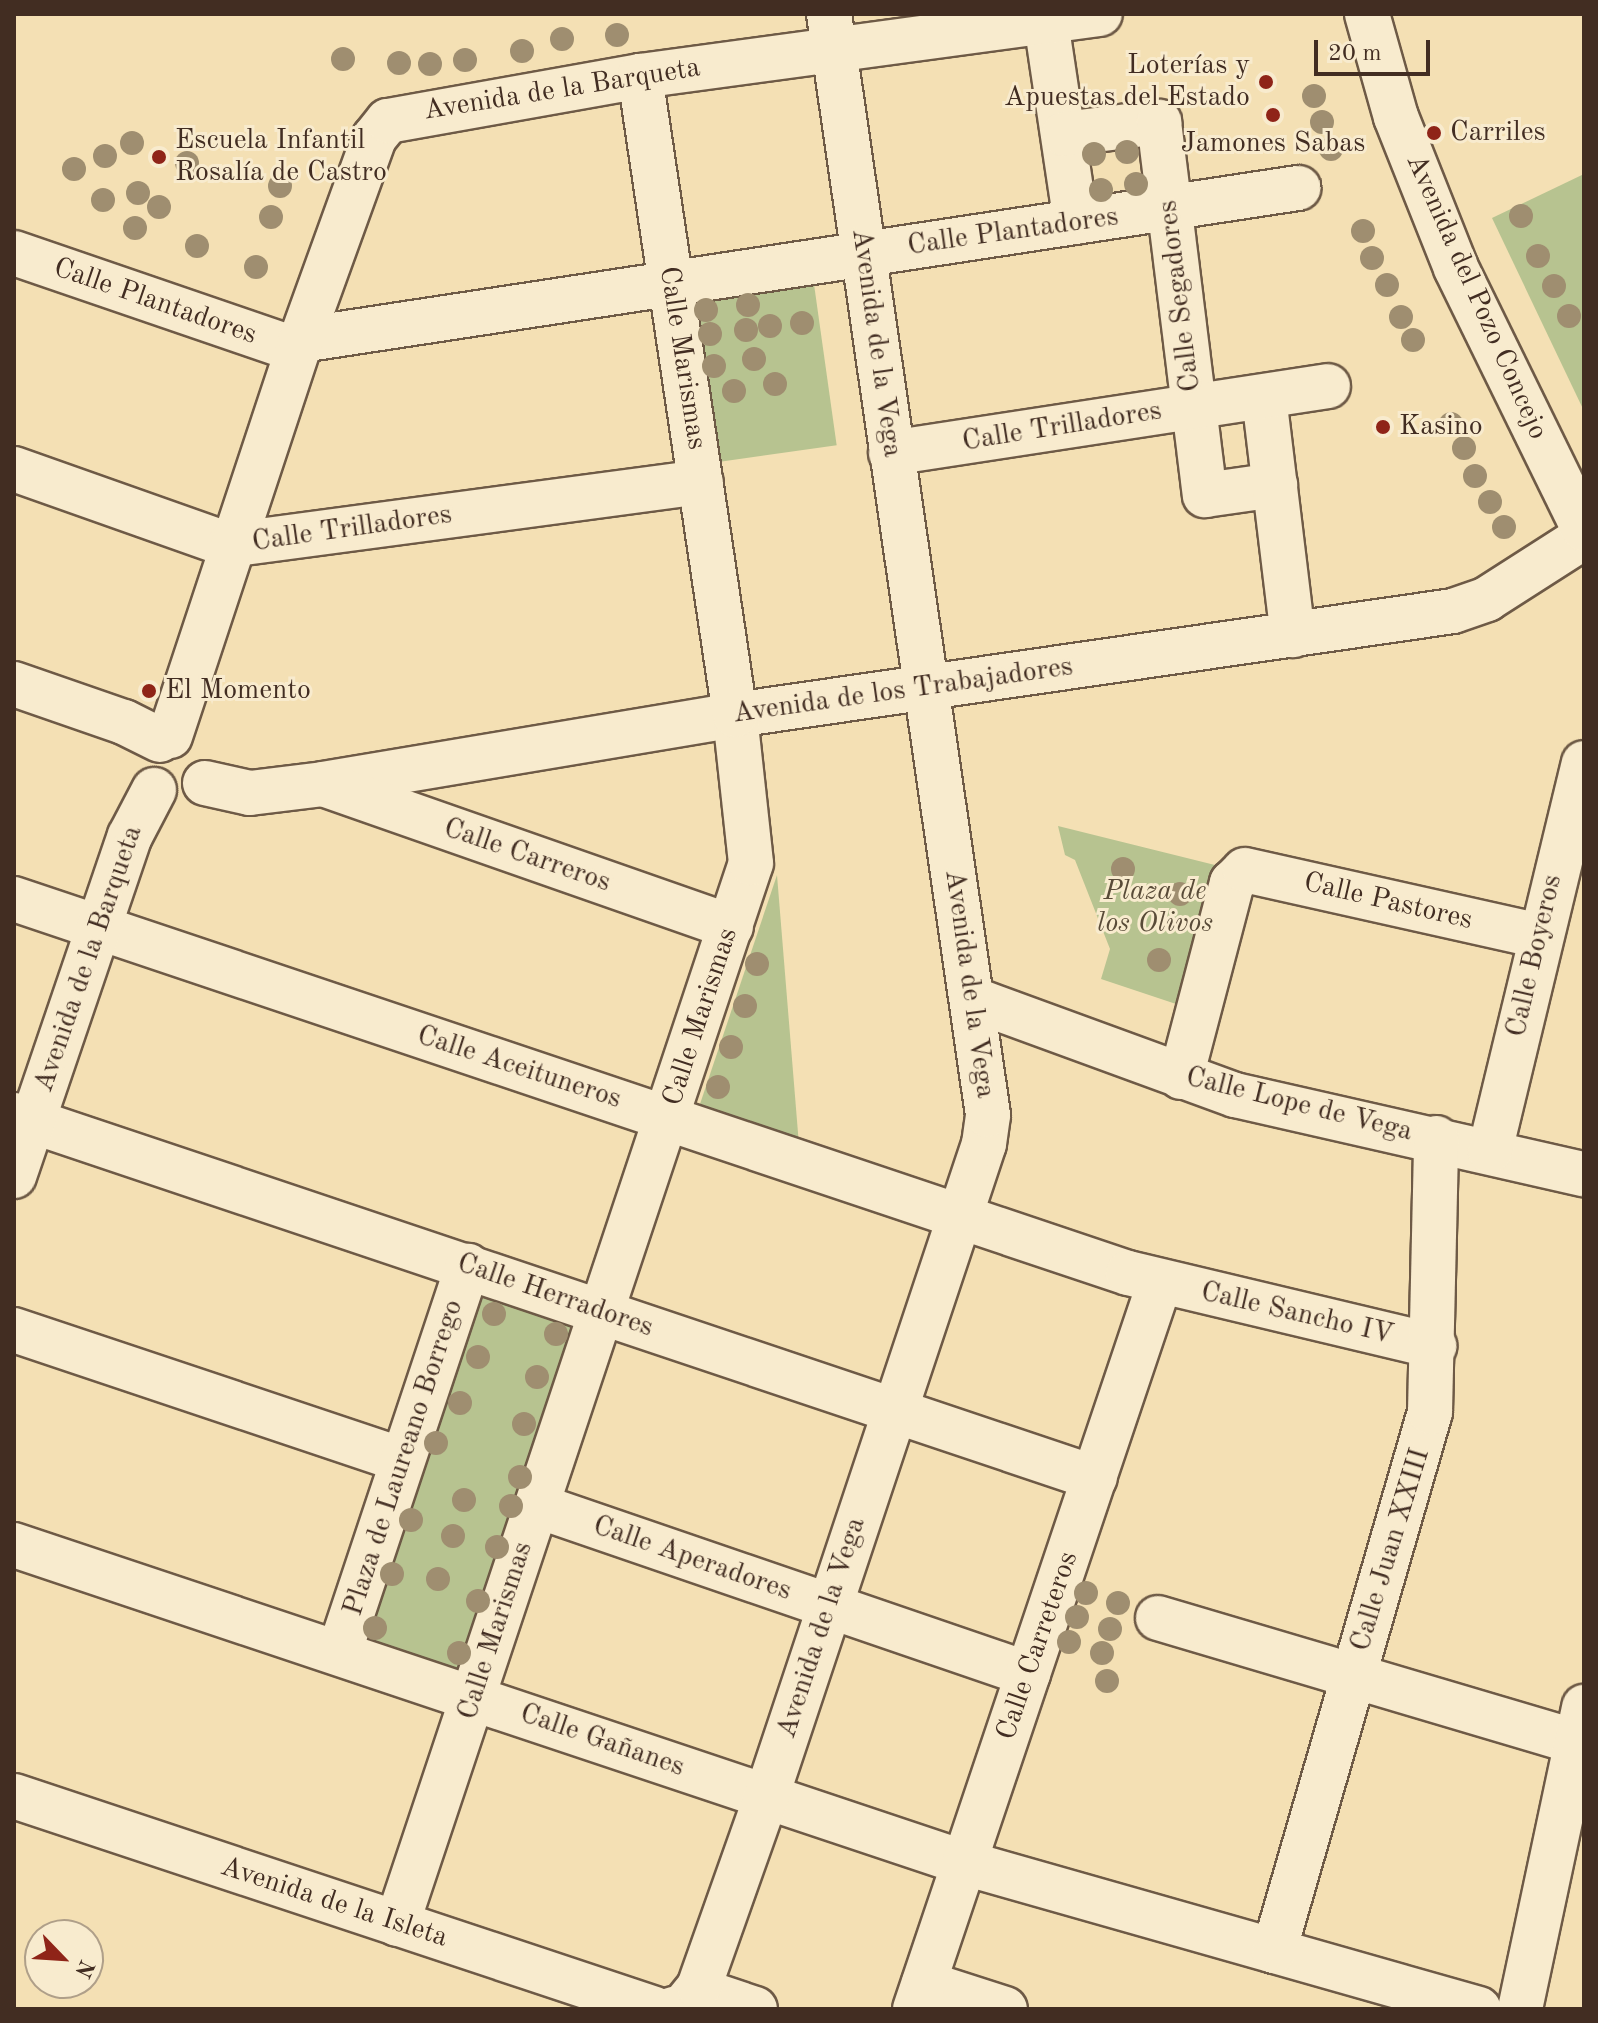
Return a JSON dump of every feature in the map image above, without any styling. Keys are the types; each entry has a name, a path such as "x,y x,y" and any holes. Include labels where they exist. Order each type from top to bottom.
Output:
{"street":[{"name":"Avenida de la Barqueta","path":"165,738 299,345 374,138 388,121 640,76 832,32 1046,22 1100,14"},
{"name":"Avenida del Pozo Concejo","path":"1367,14 1396,117 1456,268 1584,529"},
{"path":"1046,22 1076,222"},
{"name":"Avenida de la Vega","path":"677,2004 766,1798 961,1215 984,1144 988,1115 975,1000 923,688 832,32"},
{"name":"Calle Marismas","path":"397,1924 731,927 752,848 640,76"},
{"name":"Calle Segadores","path":"1064,134 1159,122 1205,495 1275,485"},
{"name":"Calle Plantadores","path":"14,253 299,345 670,283 1298,188"},
{"name":"Calle Trilladores","path":"891,453 1328,386"},
{"path":"1264,397 1293,635"},
{"name":"Calle Trilladores","path":"14,469 229,545 701,482"},
{"name":"Avenida de los Trabajadores","path":"205,783 250,793 323,784 735,715 1293,635 1471,606 1584,537"},
{"path":"14,684 165,738 190,739 205,753 205,783 190,797 179,800 154,790 144,766 165,738"},
{"name":"Calle Boyeros","path":"1490,1151 1584,763"},
{"name":"Calle Carreros","path":"323,784 731,927"},
{"name":"Avenida de la Barqueta","path":"14,1176 23,1118 99,928 130,836 154,790"},
{"name":"Calle Pastores","path":"1181,1077 1237,874 1245,870 1540,936"},
{"name":"Calle Aceituneros","path":"14,899 1160,1282"},
{"name":"Calle Lope de Vega","path":"975,1000 1235,1095 1436,1138 1584,1174"},
{"name":"Calle Herradores","path":"23,1118 1095,1478"},
{"name":"Calle Juan XXIII","path":"1274,1951 1424,1442 1434,1346 1436,1138"},
{"name":"Plaza de Laureano Borrego","path":"340,1650 468,1266"},
{"name":"Calle Sancho IV","path":"1160,1282 1434,1346"},
{"name":"Calle Carreteros","path":"919,1996 1160,1282"},
{"path":"14,1330 402,1460"},
{"name":"Calle Aperadores","path":"538,1506 1028,1674"},
{"name":"Calle Gañanes","path":"14,1545 340,1650 766,1798 965,1863 1479,2009"},
{"path":"1158,1618 1353,1677 1582,1731 1520,2009"},
{"name":"Avenida de la Isleta","path":"14,1796 397,1924 677,2004 755,2009"},
{"path":"919,1996 1005,2009"}],"green space":[{"path":"1584,174 1584,411 1492,218"},
{"path":"813,277 837,445 715,462 691,294"},
{"name":"Plaza de los Olivos","path":"1058,826 1223,867 1188,1008 1101,979 1110,949 1075,860 1065,855"},
{"path":"777,875 799,1145 698,1110"},
{"path":"475,1283 586,1319 469,1679 358,1642"}],"place":[{"name":"Loterías y Apuestas del Estado","path":"1266,82"},
{"name":"Jamones Sabas","path":"1273,115"},
{"name":"Carriles","path":"1434,133"},
{"name":"Escuela Infantil Rosalía de Castro","path":"159,157"},
{"name":"Kasino","path":"1383,427"},
{"name":"El Momento","path":"149,691"}]}
